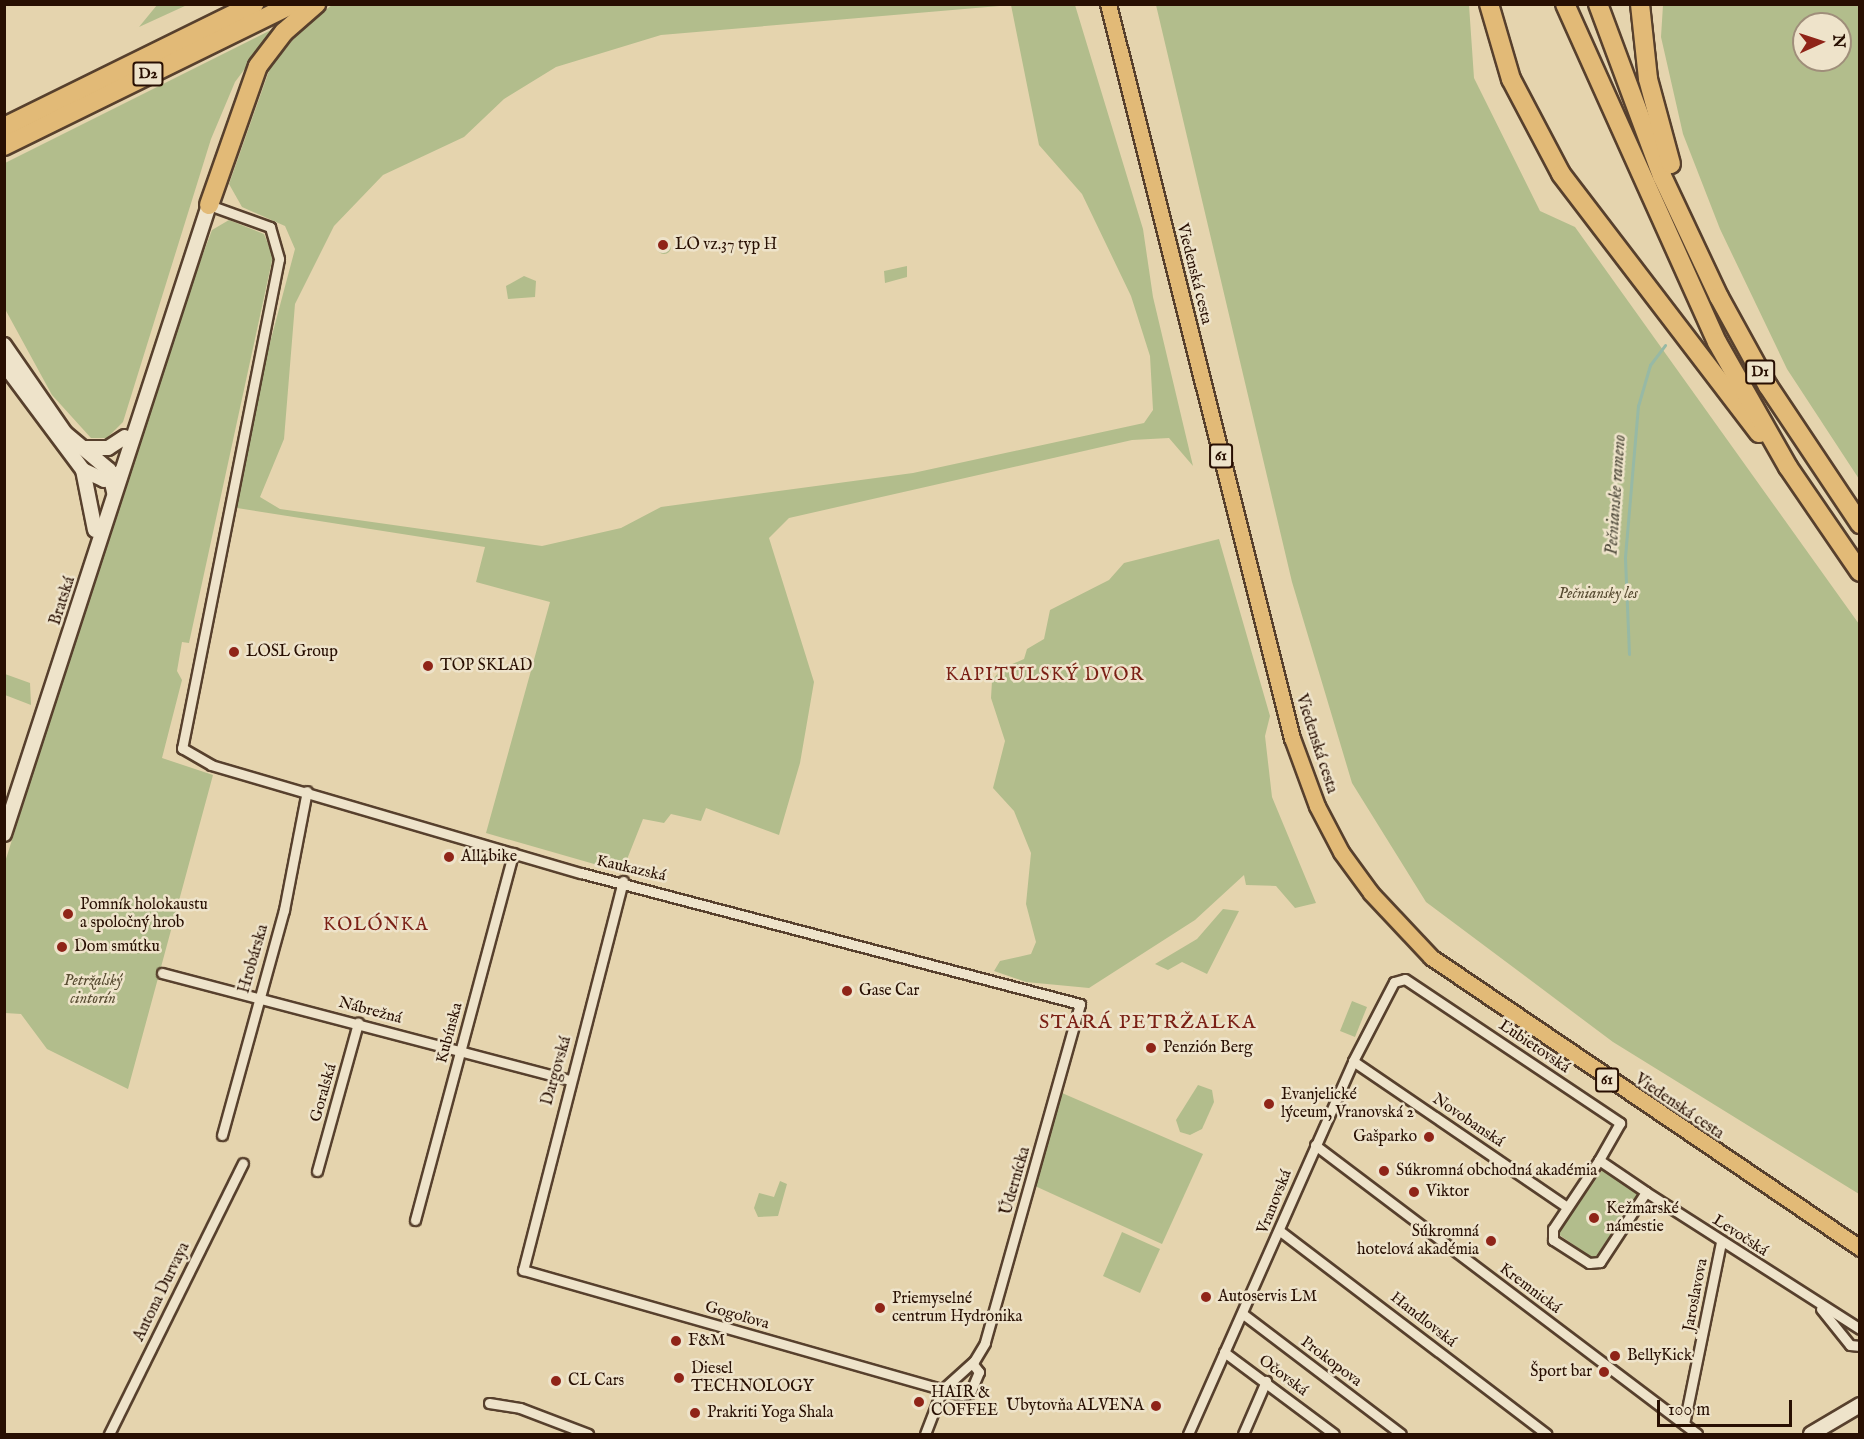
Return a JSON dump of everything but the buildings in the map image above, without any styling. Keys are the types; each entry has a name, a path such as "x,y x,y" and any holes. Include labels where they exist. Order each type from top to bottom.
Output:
{"highway":[{"name":"D2","path":"4,127 254,4"},
{"name":"D2","path":"4,146 293,4"},
{"path":"208,205 258,66 284,32 316,4"},
{"path":"1489,4 1511,79 1561,174 1788,467 1860,572"},
{"path":"1565,4 1701,312 1788,467"},
{"path":"1598,4 1662,176 1681,210"},
{"path":"1640,4 1650,87 1681,210"},
{"name":"D1","path":"1681,210 1743,344 1860,524"}],"main road":[{"name":"Viedenská cesta","path":"1108,4 1292,738 1317,806 1341,852 1371,893 1431,957 1860,1248"},
{"name":"Bratská","path":"4,834 114,494 125,467 150,378 208,205"},
{"path":"4,345 52,417 112,478 114,494"},
{"path":"4,364 83,470 95,530"},
{"name":"Bratská","path":"4,816 125,437 150,378"},
{"path":"83,448 108,448 125,437"},
{"path":"112,478 125,467"},
{"path":"83,470 112,478"},
{"path":"1811,1434 1860,1405"}],"street":[{"name":"Kaukazská","path":"208,205 270,227 279,259 182,748 211,765 307,791 513,853 1080,1004"},
{"name":"Hrobárska","path":"222,1135 258,997 284,910 307,791"},
{"name":"Kubínska","path":"415,1220 513,853"},
{"name":"Dargovská","path":"523,1270 623,881"},
{"name":"Nábrežná","path":"162,973 570,1080"},
{"name":"Ľubietovská","path":"1394,982 1405,980 1620,1123 1599,1160"},
{"name":"Vranovská","path":"1188,1434 1280,1232 1315,1144 1353,1061 1394,982"},
{"name":"Údernícka","path":"925,1434 942,1390 972,1364 988,1332 1080,1004"},
{"name":"Goralská","path":"317,1171 358,1023"},
{"name":"Novobanská","path":"1353,1061 1566,1207"},
{"name":"Kremnická","path":"1315,1144 1698,1434"},
{"path":"1599,1160 1646,1192 1594,1263 1553,1239 1566,1207 1599,1160"},
{"name":"Antona Durvaya","path":"110,1434 243,1163"},
{"name":"Levočská","path":"1646,1192 1860,1329"},
{"name":"Handlovská","path":"1280,1232 1546,1434"},
{"name":"Jaroslavova","path":"1684,1424 1721,1242"},
{"name":"Gogoľova","path":"523,1270 942,1390"},
{"name":"Levočská","path":"1818,1304 1850,1345 1860,1346"},
{"name":"Prokopova","path":"1243,1314 1401,1434"},
{"name":"Očovská","path":"1224,1352 1266,1382 1322,1430 1334,1434"},
{"name":"Údernícka","path":"942,1390 970,1393 979,1372 972,1364"},
{"path":"1243,1434 1266,1382"},
{"path":"489,1403 520,1408 588,1434"}],"green space":[{"path":"157,4 187,5 139,27"},
{"path":"332,5 1011,5 1075,5 1143,229 1153,297 1193,466 1169,438 1132,440 789,518 769,538 814,682 800,763 779,835 706,808 701,821 671,814 664,823 643,819 622,872 486,833 550,602 476,582 485,547 237,508 267,354 295,249 285,226 242,207 229,184 270,68 305,25","holes":["1011,5 1039,145 1082,194 1131,296 1150,356 1153,410 1144,423 913,473 661,507 621,528 542,546 280,509 260,497 284,439 295,304 334,226 383,175 464,137 504,99 556,67 661,35"]},
{"name":"Pečniansky les","path":"1156,5 1469,5 1474,78 1540,211 1575,227 1859,624 1859,1194 1613,1042 1426,902 1352,783 1292,582"},
{"path":"1663,5 1859,5 1859,479 1787,369 1720,229 1683,134 1661,37"},
{"path":"275,28 235,82 211,139 123,422 107,438 91,438 52,395 5,309 5,163"},
{"name":"Petržalský cintorín","path":"229,220 264,234 273,256 189,643 182,642 177,671 182,680 162,758 213,775 128,1089 47,1049 21,1014 5,1013 5,862 168,347 212,230"},
{"path":"661,240 667,240 671,247 667,254 661,254 657,250 657,244"},
{"path":"907,266 907,277 885,283 884,271"},
{"path":"524,276 536,281 535,297 508,299 506,286"},
{"path":"1219,539 1270,716 1265,736 1272,797 1316,903 1295,908 1276,886 1246,885 1244,875 1195,920 1089,988 1026,982 994,971 1000,961 1031,954 1036,942 1026,904 1031,853 1014,811 993,788 1005,741 991,698 992,681 1001,669 1024,659 1027,649 1044,639 1050,610 1109,580 1124,563"},
{"path":"5,674 30,683 31,705 5,695"},
{"path":"1223,909 1239,911 1207,974 1182,962 1168,970 1155,964 1197,939"},
{"path":"1352,1001 1367,1007 1355,1037 1340,1031"},
{"path":"1198,1085 1212,1090 1214,1102 1202,1129 1190,1135 1180,1132 1176,1120"},
{"path":"1062,1093 1203,1154 1162,1244 1035,1186"},
{"name":"Kežmarské námestie","path":"1603,1169 1639,1194 1594,1259 1558,1234"},
{"path":"780,1181 787,1184 778,1216 758,1217 754,1208 759,1193 774,1197"},
{"path":"1122,1232 1160,1249 1140,1293 1103,1276"}],"waterway":[{"name":"Pečnianske rameno","path":"1629,654 1625,557 1638,406 1650,365 1665,345"}],"place":[{"name":"LO vz.37 typ H","path":"663,245"},
{"name":"LOSL Group","path":"234,652"},
{"name":"TOP SKLAD","path":"428,666"},
{"name":"All4bike","path":"449,857"},
{"name":"Pomník holokaustu a spoločný hrob","path":"68,914"},
{"name":"Dom smútku","path":"62,947"},
{"name":"Gase Car","path":"847,991"},
{"name":"Penzión Berg","path":"1151,1048"},
{"name":"Evanjelické lýceum, Vranovská 2","path":"1269,1104"},
{"name":"Gašparko","path":"1429,1137"},
{"name":"Súkromná obchodná akadémia","path":"1384,1171"},
{"name":"Viktor","path":"1414,1192"},
{"name":"Kežmarské námestie","path":"1594,1218"},
{"name":"Súkromná hotelová akadémia","path":"1491,1241"},
{"name":"Autoservis LM","path":"1206,1297"},
{"name":"Priemyselné centrum Hydronika","path":"880,1308"},
{"name":"F&M","path":"676,1341"},
{"name":"BellyKick","path":"1615,1356"},
{"name":"Šport bar","path":"1604,1372"},
{"name":"Diesel TECHNOLOGY","path":"679,1378"},
{"name":"CL Cars","path":"556,1381"},
{"name":"HAIR & COFFEE","path":"919,1402"},
{"name":"Ubytovňa ALVENA","path":"1156,1406"},
{"name":"Prakriti Yoga Shala","path":"695,1413"}],"district":[{"name":"KAPITULSKÝ DVOR","path":"1045,676"},
{"name":"KOLÓNKA","path":"376,926"},
{"name":"STARÁ PETRŽALKA","path":"1148,1022"}]}
